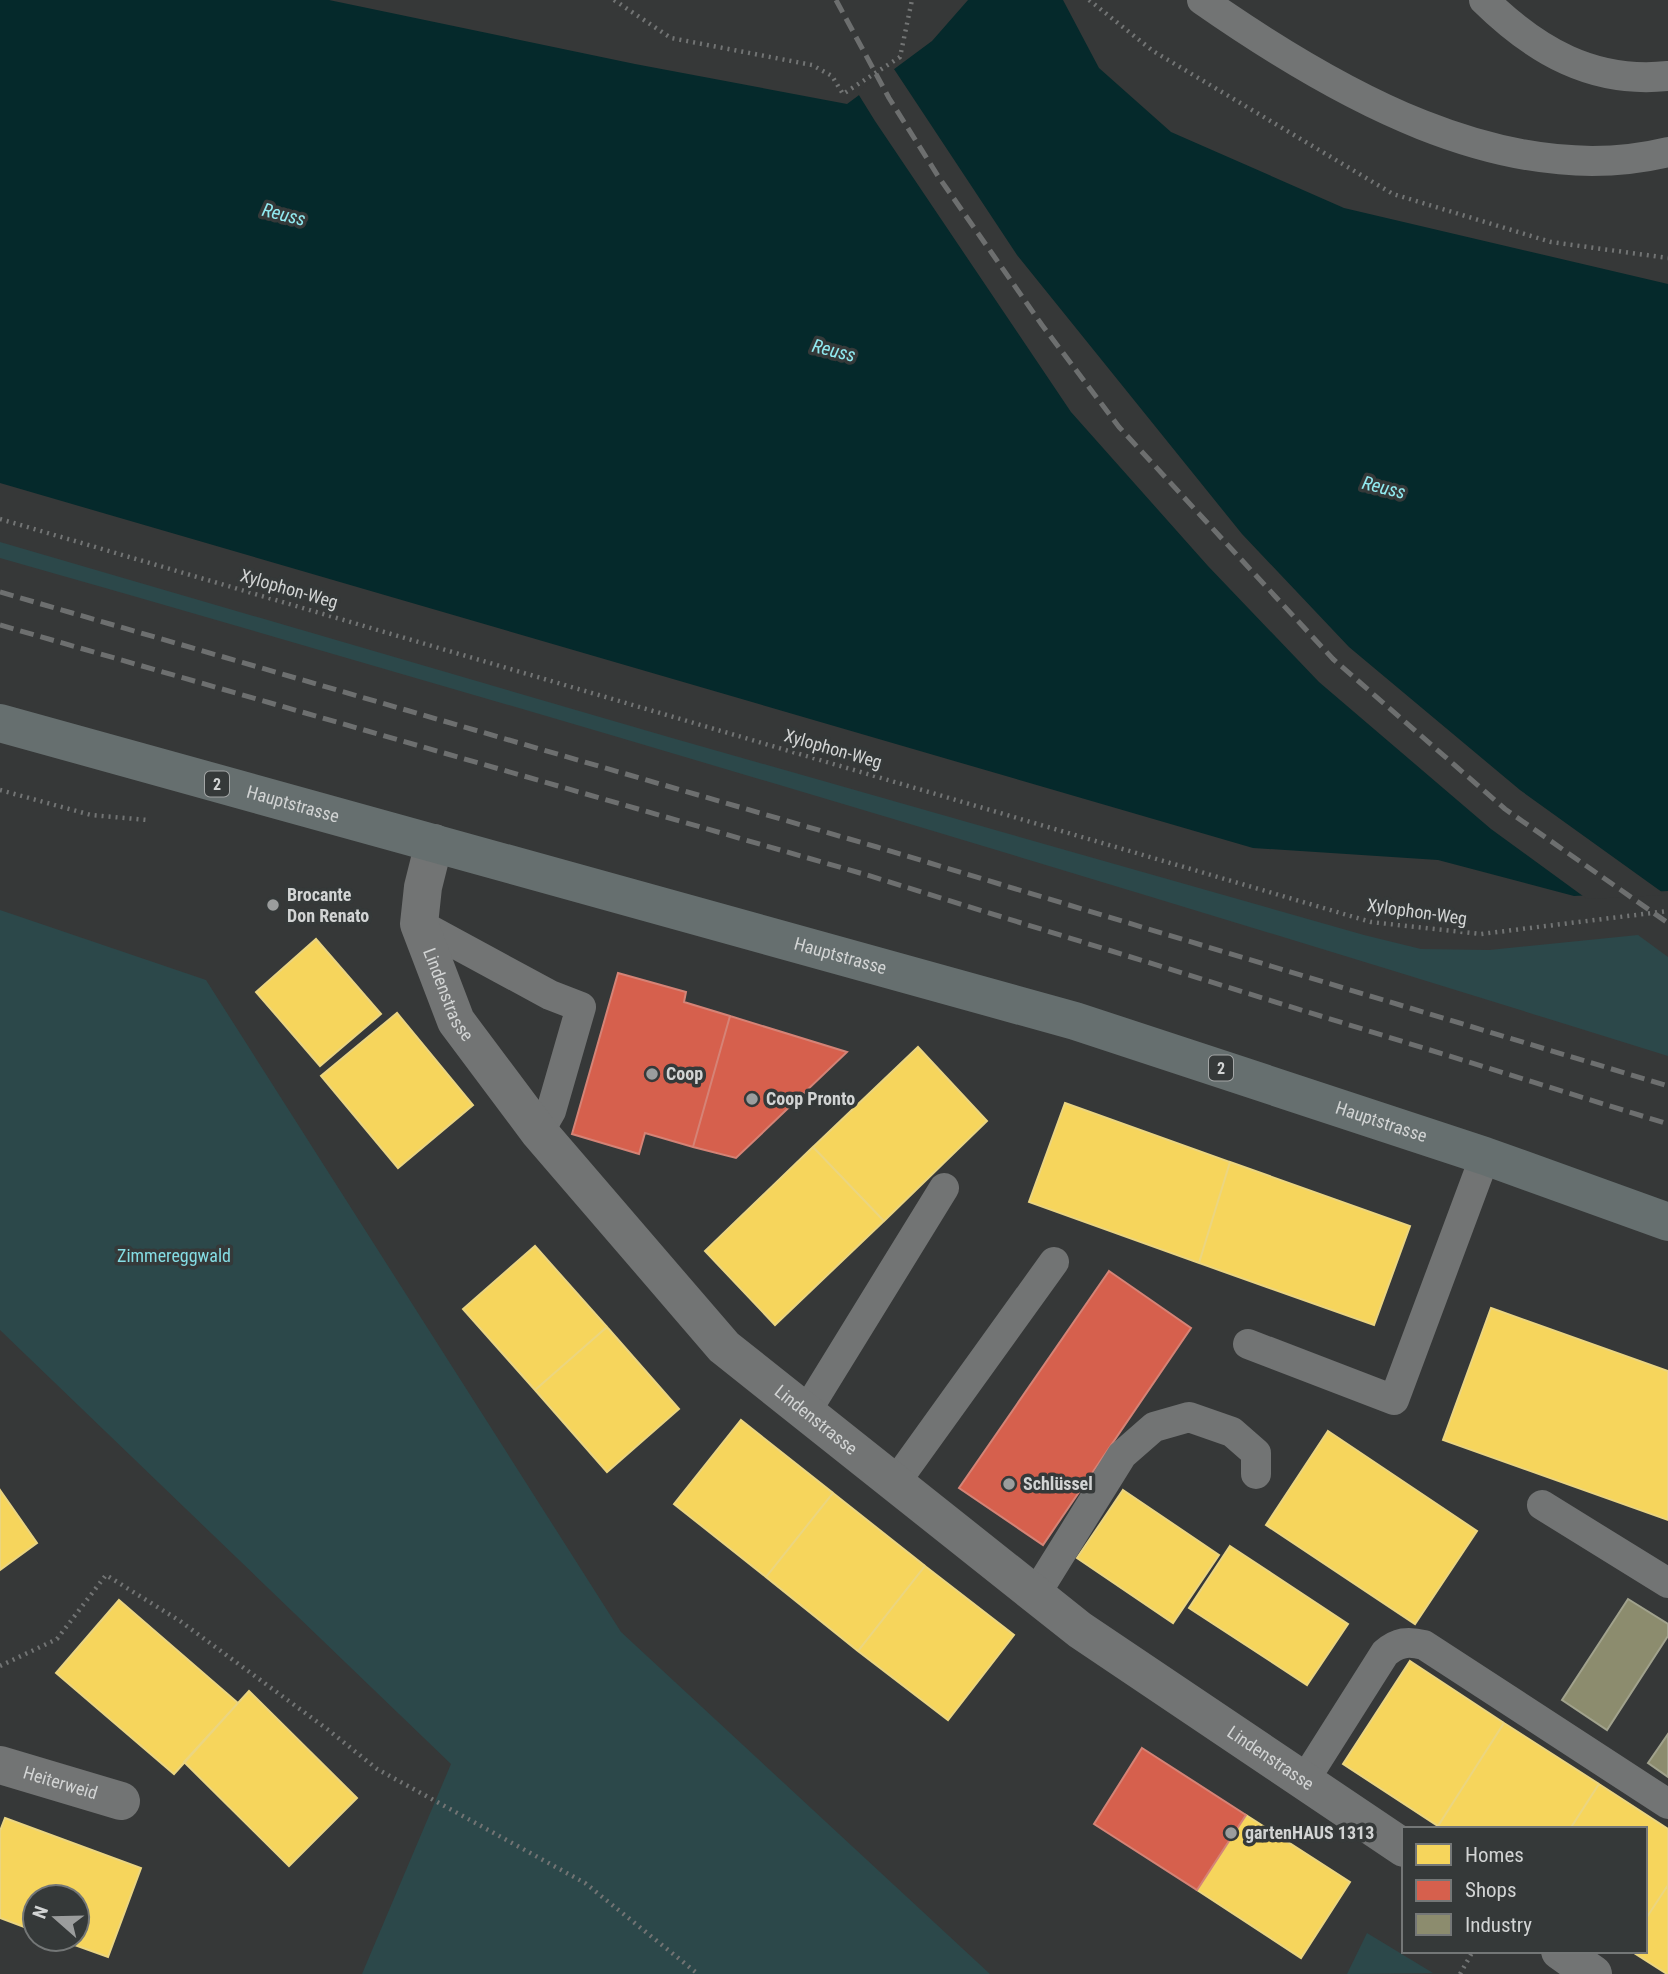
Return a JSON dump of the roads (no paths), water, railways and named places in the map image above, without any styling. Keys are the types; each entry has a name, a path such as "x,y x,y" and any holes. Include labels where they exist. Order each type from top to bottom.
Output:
{"main road":[{"name":"Hauptstrasse","path":"0,723 1075,1021 1485,1156 1668,1222"}],"street":[{"name":"Lindenstrasse","path":"434,843 423,887 419,924 456,1021 539,1132 724,1347 1080,1630 1402,1847"},
{"name":"Heiterweid","path":"0,1765 121,1801"},
{"path":"1563,1953 1593,1974"}],"lane":[{"path":"1202,0 1270,48 1330,83 1403,120 1469,141 1532,154 1594,161 1668,152"},
{"path":"1484,0 1514,30 1555,57 1601,72 1646,79 1668,76"},
{"path":"419,924 550,995 581,1007 551,1111 539,1132"},
{"path":"1248,1344 1394,1400 1485,1156"},
{"path":"806,1412 944,1188"},
{"path":"895,1483 1054,1262"},
{"path":"1035,1595 1122,1455 1154,1427 1189,1418 1232,1433 1255,1453 1256,1475"},
{"path":"1542,1505 1668,1583"},
{"path":"1304,1781 1385,1653 1395,1645 1410,1642 1424,1644 1668,1804"}],"water":[{"name":"Reuss","path":"0,0 329,0 635,64 847,104 932,41 968,0 1063,0 1099,68 1171,132 1344,208 1668,284 1668,891 1574,896 1438,860 1253,848 0,483"}],"railway":[{"path":"836,0 889,98 938,176 1042,325 1119,427 1333,659 1505,809 1668,923"},
{"path":"0,592 877,847 1668,1086"},
{"path":"0,625 867,875 1668,1124"}],"place":[{"name":"Brocante Don Renato","path":"273,905"},
{"name":"Coop","path":"652,1074"},
{"name":"Coop Pronto","path":"752,1099"},
{"name":"Schlüssel","path":"1009,1484"},
{"name":"gartenHAUS 1313","path":"1231,1833"}],"park label":[{"name":"Zimmereggwald","path":"174,1256"}]}
